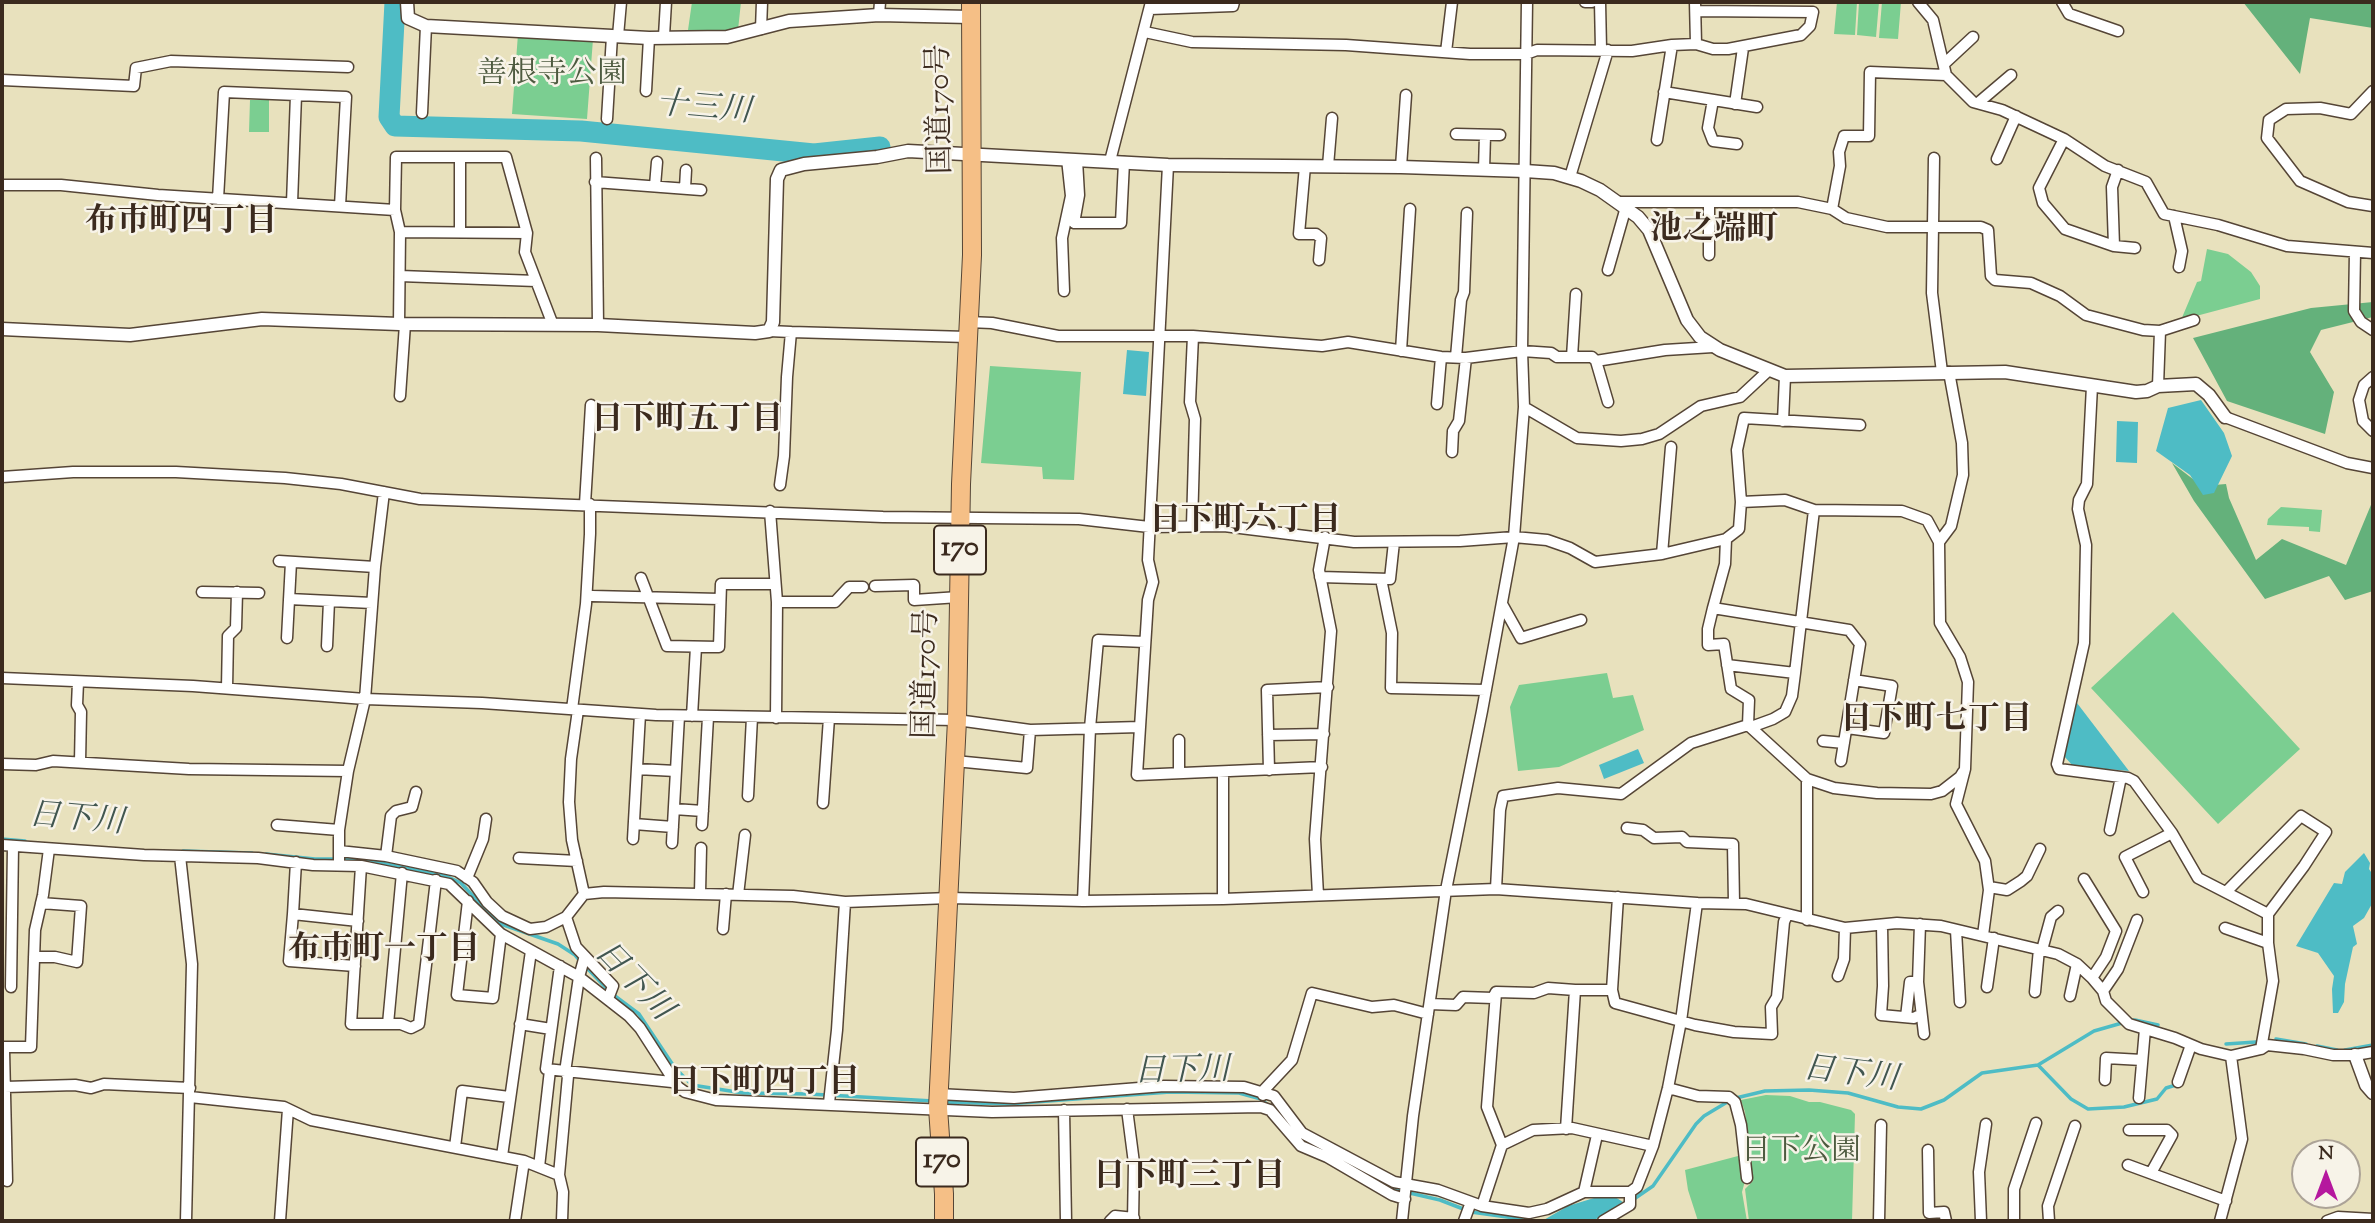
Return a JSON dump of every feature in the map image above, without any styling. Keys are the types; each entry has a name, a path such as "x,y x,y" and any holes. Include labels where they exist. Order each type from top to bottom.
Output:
{"highway":[{"name":"国道170号","path":"944,1221 938,1101 957,720 960,518 972,255 970,9"}],"street":[{"path":"407,2 408,18 426,26 649,38 727,37 789,21 970,9"},
{"path":"607,119 621,2"},
{"path":"664,36 666,2"},
{"path":"761,29 762,2"},
{"path":"880,2 880,15"},
{"path":"1072,160 1079,195 1074,223 1122,223 1117,161 1150,5 1233,6 1234,2"},
{"path":"1446,52 1452,2"},
{"path":"1402,1221 1413,1116 1446,890 1514,537 1524,407 1522,351 1527,2"},
{"path":"1586,2 1592,2"},
{"path":"1570,177 1605,50 1600,2"},
{"path":"1918,2 1933,20 1945,70 1973,102 2016,116 2064,139 2105,166 2146,182 2164,214 2242,231 2287,246 2373,253"},
{"path":"2062,2 2069,14 2118,31"},
{"path":"1145,32 1192,42 1346,45 1446,52 1527,54 1536,50 1632,51 1696,44 1713,49 1743,48 1801,36 1810,26 1813,12 1695,6 1696,44"},
{"path":"422,113 426,26"},
{"path":"1832,208 1840,166 1839,152 1844,136 1869,136 1870,72 1945,70 1973,37"},
{"path":"646,91 649,38"},
{"path":"1657,140 1672,45"},
{"path":"1735,104 1743,48"},
{"path":"2,80 134,86 136,68 171,61 348,67"},
{"path":"1978,103 2011,75"},
{"path":"2373,91 2351,114 2320,108 2286,109 2269,120 2267,138 2300,181 2348,202 2373,206"},
{"path":"218,199 224,92 346,97 340,206"},
{"path":"1664,92 1757,107"},
{"path":"292,203 296,95"},
{"path":"1401,167 1406,95"},
{"path":"1713,100 1708,128 1713,141 1737,144"},
{"path":"1997,159 2016,116"},
{"path":"1328,166 1332,118"},
{"path":"1456,134 1500,135"},
{"path":"1484,170 1485,135"},
{"path":"2064,139 2039,188 2043,203 2065,229 2114,246 2135,248"},
{"path":"769,331 773,322 777,179 781,170 804,164 877,157 908,151 1168,165 1525,171 1570,177 1600,190 1639,217 1649,230 1687,320 1700,337 1713,347 1785,376 2005,372 2136,392 2158,386 2196,384 2209,395 2225,417 2347,463 2373,468"},
{"path":"400,396 402,324 400,232 395,210 396,157 506,157 527,233 525,253 553,325"},
{"path":"460,157 460,232"},
{"path":"596,158 598,325"},
{"path":"1934,158 1932,293 1945,372 1962,443 1963,475 1951,526 1939,542"},
{"path":"1064,291 1062,238 1071,195 1072,160"},
{"path":"656,186 657,162"},
{"path":"1168,165 1149,527 1148,560 1153,582 1148,600 1137,775 1322,767"},
{"path":"1306,166 1299,234 1317,234 1321,238 1319,260"},
{"path":"685,188 686,170"},
{"path":"2114,246 2112,187 2118,170"},
{"path":"595,182 701,190"},
{"path":"2,186 61,185 218,199 395,210"},
{"path":"1709,202 1709,255"},
{"path":"1621,205 1798,202 1832,208 1846,218 1887,227 1981,227 1988,230 1991,276 1995,280 2031,283 2060,296 2087,315 2143,330 2160,331 2194,320"},
{"path":"1608,270 1621,205"},
{"path":"1401,351 1410,209"},
{"path":"1452,452 1453,431 1459,421 1461,300 1464,292 1467,212"},
{"path":"2174,216 2182,251 2179,267"},
{"path":"400,232 527,233"},
{"path":"2355,253 2354,311 2361,322 2373,330"},
{"path":"400,276 536,281"},
{"path":"1572,357 1576,294"},
{"path":"2,329 130,335 262,318 402,324 598,325 755,333 968,330 992,323 1058,335 1193,337 1322,346 1348,342 1461,358 1522,351 1551,352 1557,357 1592,357 1596,360 1665,350 1713,347"},
{"path":"2158,386 2160,331"},
{"path":"780,485 791,332"},
{"path":"1192,526 1195,419 1190,402 1193,337"},
{"path":"1437,404 1441,357"},
{"path":"1596,360 1608,402"},
{"path":"1524,407 1577,438 1621,441 1642,439 1659,433 1710,402 1735,398 1769,370"},
{"path":"1783,421 1785,376"},
{"path":"2373,377 2364,385 2359,400 2362,421 2373,431"},
{"path":"2092,386 2087,484 2079,500 2078,509 2086,545 2084,643 2057,764 2059,769 2134,780 2172,833 2198,878 2268,914"},
{"path":"2,477 73,471 176,472 300,480 420,499 883,517 1079,519 1149,527 1224,526 1354,542 1460,541 1514,537 1547,540 1570,548 1595,562 1662,554 1726,539 1739,529 1741,502 1738,493 1737,450 1744,418 1735,398"},
{"path":"584,894 572,840 569,802 586,594 591,405"},
{"path":"1744,418 1860,425"},
{"path":"1662,554 1671,447"},
{"path":"339,858 339,830 348,771 365,699 375,567 384,492"},
{"path":"1741,502 1785,500 1814,510 1902,511 1927,520 1939,542 1940,623 1960,657 1968,682 1965,769 1956,804 1985,861 1989,887 1987,987"},
{"path":"1496,889 1503,796 1558,788 1621,794 1691,743 1773,719 1785,712 1792,696 1814,510"},
{"path":"770,511 777,602 776,718"},
{"path":"1318,895 1315,839 1331,631 1320,577 1325,537"},
{"path":"1726,539 1725,564 1707,629 1708,645 1724,644 1731,689 1749,700 1750,726 1807,779 1834,788 1877,793 1931,794 1942,792 1960,777 1965,769"},
{"path":"1320,577 1391,579 1394,542"},
{"path":"287,638 289,599 285,562 375,567"},
{"path":"641,579 667,646 719,647 721,584 775,584"},
{"path":"1381,579 1392,633 1391,688 1486,690"},
{"path":"777,602 835,602 849,586 914,585 914,600 959,597"},
{"path":"202,592 259,593"},
{"path":"227,688 228,636 236,628 237,592"},
{"path":"592,596 720,599"},
{"path":"289,599 372,603"},
{"path":"327,646 329,601"},
{"path":"1502,604 1521,638 1581,620"},
{"path":"1713,608 1849,630 1860,644 1842,761"},
{"path":"1083,901 1090,728 1098,640 1145,642"},
{"path":"692,716 696,647"},
{"path":"1727,665 1795,673"},
{"path":"2,678 227,688 365,699 482,703 678,716 957,720 1030,730 1140,727"},
{"path":"1847,728 1884,733 1892,686 1854,680"},
{"path":"78,682 77,705 81,712 80,762"},
{"path":"1269,770 1267,690 1328,687"},
{"path":"633,839 640,714"},
{"path":"672,843 678,716"},
{"path":"702,825 708,717"},
{"path":"748,796 752,717"},
{"path":"823,803 829,718"},
{"path":"955,761 1027,768 1030,730"},
{"path":"1268,736 1324,734"},
{"path":"1179,740 1179,773"},
{"path":"1823,741 1844,743"},
{"path":"2,764 36,765 53,761 188,769 348,771"},
{"path":"637,769 676,771"},
{"path":"1223,773 1223,899"},
{"path":"2110,830 2121,777"},
{"path":"1807,779 1807,920"},
{"path":"386,856 391,816 396,811 412,807 415,792"},
{"path":"674,809 703,811"},
{"path":"2227,891 2301,816 2326,832 2268,914 2268,943 2273,981 2261,1049"},
{"path":"467,878 483,839 486,819"},
{"path":"634,824 673,827"},
{"path":"277,825 339,830"},
{"path":"1628,828 1643,830 1654,838 1682,837 1687,842 1733,844 1734,903"},
{"path":"2143,891 2125,857 2172,833"},
{"path":"738,895 745,835"},
{"path":"11,987 7,845 296,862 386,856 457,871 473,882 487,902 502,916 530,929 545,927 566,917 584,894 604,891 793,896 845,902 949,898 1083,901 1223,899 1496,889 1746,904 1845,928 1920,924 2058,954 2077,964 2092,978 2103,991 2106,1001 2126,1021 2145,1030 2231,1056 2267,1045 2333,1055 2373,1052"},
{"path":"700,893 701,848"},
{"path":"7,1181 2,1048 31,1047 35,930 49,849"},
{"path":"1989,887 2007,890 2021,881 2027,876 2040,849"},
{"path":"180,856 192,964 186,1221"},
{"path":"339,858 361,866 449,884 501,934 560,966 582,966 613,985 610,995"},
{"path":"519,858 577,861"},
{"path":"296,862 289,961 355,966"},
{"path":"361,866 351,1024 401,1024 411,1028 419,1024 436,880"},
{"path":"388,1024 402,873"},
{"path":"2084,879 2116,931 2106,957 2092,978"},
{"path":"723,929 726,894"},
{"path":"1618,897 1612,990 1615,1003 1734,1032 1772,1034 1772,1007 1777,997 1784,922 1787,915"},
{"path":"468,901 457,995 493,998 501,934"},
{"path":"829,1098 837,1030 845,902"},
{"path":"34,957 55,957 76,962 81,906 41,903"},
{"path":"1603,1221 1630,1205 1630,1197 1637,1187 1653,1146 1681,1021 1696,903"},
{"path":"2035,992 2040,949 2050,917 2058,911"},
{"path":"293,914 358,921"},
{"path":"566,917 582,966 640,1028 672,1082 685,1091 716,1100 1095,1100 1222,1086 1244,1087 1262,1099"},
{"path":"2103,991 2118,969 2137,920"},
{"path":"1920,924 1918,982 1924,1034"},
{"path":"1882,925 1881,1015 1914,1018 1920,1014"},
{"path":"1839,976 1844,959 1845,928"},
{"path":"2225,928 2268,943"},
{"path":"1956,930 1961,1002"},
{"path":"502,1156 531,951"},
{"path":"2070,996 2077,964"},
{"path":"560,966 546,1069 672,1082"},
{"path":"562,1221 563,1192 559,1175 568,1076 565,1072 582,966"},
{"path":"1945,982 1959,981"},
{"path":"1906,1017 1910,982 1918,982"},
{"path":"1496,992 1534,993 1548,988 1612,990"},
{"path":"1566,1129 1575,990"},
{"path":"1262,1099 1292,1060 1312,993 1373,1007 1394,1005 1429,1009 1456,1005 1462,997 1493,998 1496,992"},
{"path":"1496,992 1487,1107 1502,1145"},
{"path":"520,1024 551,1029"},
{"path":"2139,1098 2145,1030"},
{"path":"2178,1082 2191,1045"},
{"path":"2355,1055 2366,1085 2373,1093"},
{"path":"2220,1221 2242,1139 2231,1056"},
{"path":"2105,1080 2106,1058 2142,1060"},
{"path":"539,1167 550,1070"},
{"path":"5,1087 91,1087 104,1084 190,1093 288,1109 311,1120 502,1156 524,1161 559,1175"},
{"path":"1668,1087 1698,1096 1732,1099 1741,1125 1747,1178"},
{"path":"455,1147 462,1091 509,1097"},
{"path":"938,1101 992,1112 1064,1110 1095,1100 1115,1098 1128,1108 1274,1096 1302,1133 1394,1182 1406,1192 1438,1190 1470,1210 1530,1217 1584,1192 1630,1197"},
{"path":"1110,1221 1115,1216 1134,1219 1134,1163 1128,1108"},
{"path":"280,1221 288,1109"},
{"path":"1064,1110 1066,1221"},
{"path":"2014,1221 2014,1189 2036,1123"},
{"path":"1981,1221 1979,1172 1986,1124"},
{"path":"1879,1221 1881,1125"},
{"path":"2049,1221 2048,1206 2075,1126"},
{"path":"1470,1210 1502,1145 1533,1130 1566,1129 1653,1146"},
{"path":"2129,1129 2167,1130 2172,1135 2151,1173"},
{"path":"1584,1192 1597,1135"},
{"path":"1928,1150 1928,1213 1944,1212 1946,1221"},
{"path":"515,1221 524,1161"},
{"path":"2128,1165 2226,1201"},
{"path":"2328,1221 2338,1217 2373,1219"}],"green space":[{"path":"692,2 741,2 738,30 688,30"},
{"path":"1837,2 1857,2 1855,35 1834,34"},
{"path":"1859,2 1879,2 1876,37 1857,35"},
{"path":"1882,2 1901,2 1898,39 1879,38"},
{"path":"2243,2 2373,2 2373,28 2310,18 2300,74"},
{"name":"善根寺公園","path":"518,34 593,39 587,119 512,114"},
{"path":"250,100 269,100 269,132 249,132"},
{"path":"2207,249 2228,254 2251,272 2260,286 2260,299 2181,320 2197,282 2201,281"},
{"path":"2373,302 2373,317 2321,330 2310,352 2334,392 2325,434 2227,401 2193,338 2311,308"},
{"path":"990,366 1081,372 1074,480 1043,479 1042,467 981,463"},
{"path":"2172,463 2202,486 2226,484 2229,498 2256,560 2282,539 2346,565 2373,500 2373,591 2345,600 2329,576 2265,599 2194,501"},
{"path":"2281,507 2322,510 2320,532 2309,531 2309,527 2267,525 2268,519"},
{"path":"2173,612 2300,749 2218,824 2091,688"},
{"path":"1607,673 1613,698 1633,695 1644,730 1559,767 1518,771 1510,707 1519,685"},
{"name":"日下公園","path":"1766,1095 1820,1102 1851,1110 1855,1114 1852,1221 1749,1221 1745,1189 1753,1181 1745,1112 1741,1100"},
{"path":"1738,1156 1745,1181 1742,1192 1747,1221 1698,1221 1685,1170"}],"water":[{"path":"1127,350 1149,352 1146,396 1123,394"},
{"path":"2201,400 2224,433 2232,456 2214,493 2203,495 2190,475 2156,451 2168,408"},
{"path":"2117,421 2138,422 2137,463 2116,462"},
{"path":"2077,703 2129,771 2073,766 2063,755"},
{"path":"1638,749 1644,763 1604,779 1599,765"},
{"path":"2364,853 2373,875 2373,902 2364,918 2353,926 2357,944 2353,947 2344,1002 2338,1013 2333,1013 2334,976 2318,953 2296,946 2334,883 2342,884 2345,872"},
{"path":"1615,1197 1623,1202 1593,1221 1542,1221 1568,1206 1594,1198"}],"waterway":[{"name":"十三川","path":"395,2 389,117 395,126 581,131 814,154 880,147"},
{"name":"日下川","path":"2,839 25,841"},
{"name":"日下川","path":"183,851 252,853"},
{"name":"日下川","path":"266,854 315,859 363,859 448,877 461,883 498,923 558,944 581,962"},
{"name":"日下川","path":"586,967 611,993 639,1014 675,1068 692,1085 743,1093 933,1101"},
{"name":"日下川","path":"2130,1021 2158,1025"},
{"name":"日下川","path":"1736,1098 1765,1091 1809,1090 1848,1093 1898,1107 1921,1109 1944,1100 1982,1073 2038,1065 2094,1031 2122,1023"},
{"name":"日下川","path":"2276,1039 2306,1044"},
{"name":"日下川","path":"2226,1044 2256,1042"},
{"name":"日下川","path":"2345,1050 2373,1045"},
{"name":"日下川","path":"2317,1046 2337,1050"},
{"path":"2038,1065 2071,1099 2088,1109 2124,1107 2157,1099 2166,1088 2176,1085"},
{"name":"日下川","path":"944,1102 1008,1104 1170,1092 1239,1093 1261,1099 1268,1105"},
{"name":"日下川","path":"1634,1199 1653,1186 1696,1124 1729,1101"},
{"name":"日下川","path":"1388,1188 1440,1200 1471,1212 1536,1221"}],"district":[{"name":"布市町四丁目","path":"181,225"},
{"name":"池之端町","path":"1714,233"},
{"name":"日下町五丁目","path":"687,423"},
{"name":"日下町六丁目","path":"1245,524"},
{"name":"日下町七丁目","path":"1936,723"},
{"name":"布市町一丁目","path":"384,953"},
{"name":"日下町四丁目","path":"764,1086"},
{"name":"日下町三丁目","path":"1189,1180"}]}
